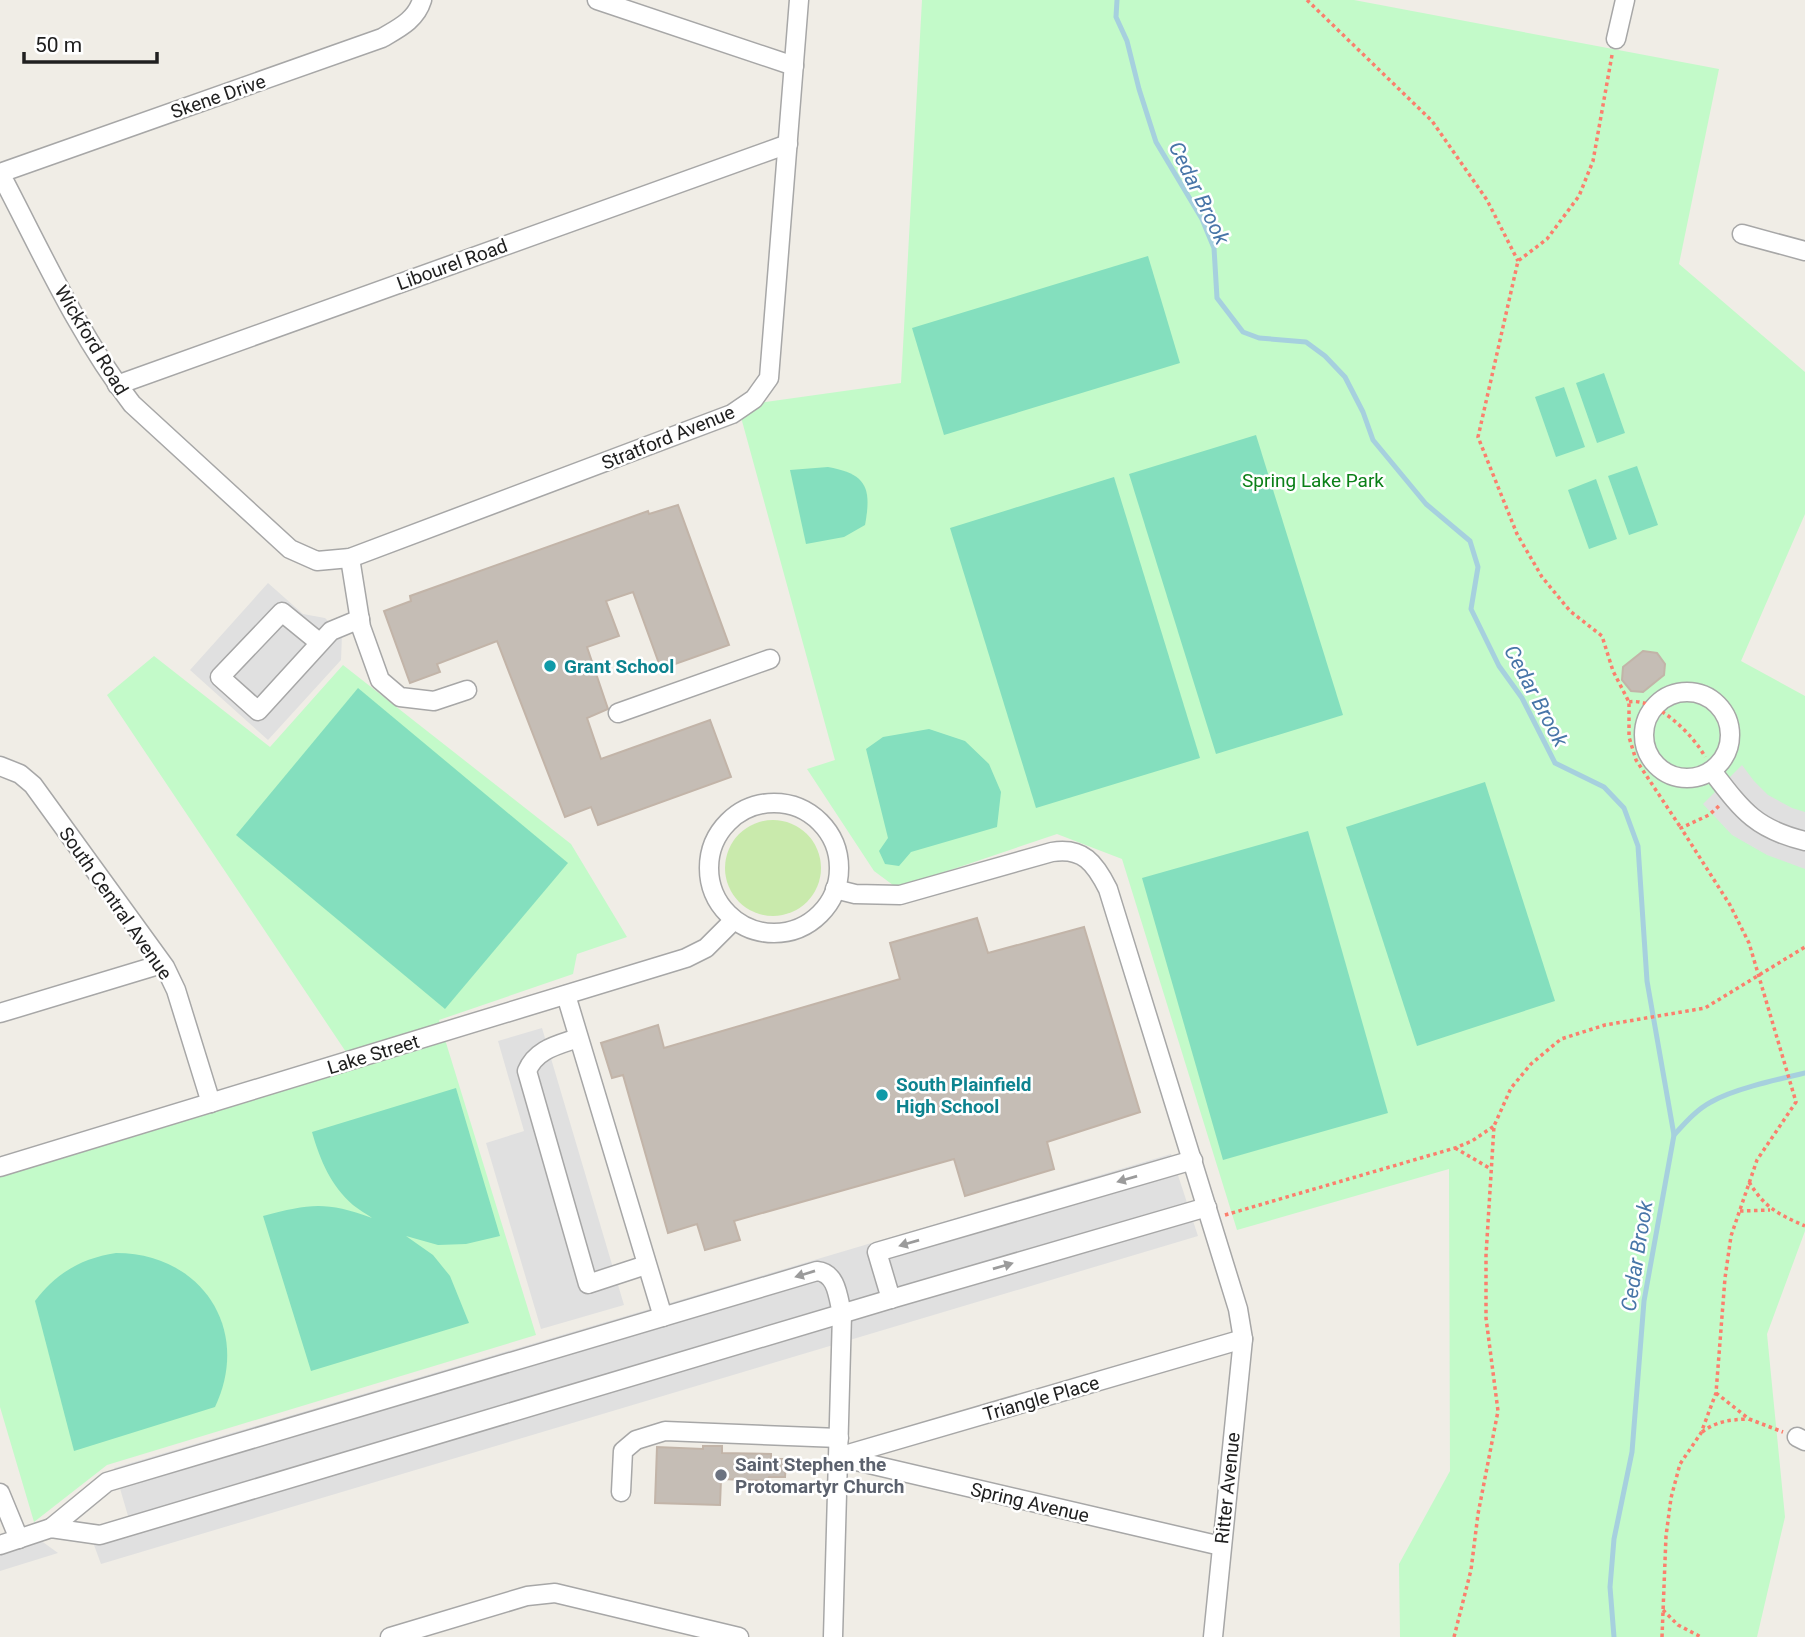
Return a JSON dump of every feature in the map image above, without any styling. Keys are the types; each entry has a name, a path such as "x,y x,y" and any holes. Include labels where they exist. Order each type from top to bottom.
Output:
{"street":[{"name":"Skene Drive","path":"0,173 382,38 405,25 419,10 422,0"},
{"path":"597,0 794,66"},
{"name":"Stratford Avenue","path":"317,561 349,558 732,414 754,399 769,377 799,0"},
{"path":"1616,39 1625,0"},
{"name":"Libourel Road","path":"117,385 788,144"},
{"name":"Wickford Road","path":"0,173 64,297 117,385 132,404 290,549 317,561"},
{"path":"1742,234 1805,251"},
{"path":"349,558 360,619 380,680 400,696 434,701 467,690"},
{"path":"320,643 282,612 220,677 258,711 331,631 360,619"},
{"path":"618,713 771,659"},
{"path":"1688,692 1704,695 1717,704 1727,718 1731,734 1727,752 1712,771 1700,777 1681,778 1665,773 1653,762 1646,748 1644,732 1648,717 1672,695 1688,692"},
{"name":"South Central Avenue","path":"0,766 20,774 33,785 162,964 176,990 211,1103"},
{"path":"1712,771 1744,812 1769,829 1805,841"},
{"path":"773,804 800,809 822,826 836,849 839,867 835,888 830,902 818,916 803,926 786,932 768,933 749,929 734,920 722,907 710,881 711,853 723,828 745,810 773,804"},
{"name":"Ritter Avenue","path":"835,888 855,894 900,895 1068,849 1090,861 1099,871 1108,889 1193,1160 1238,1309 1243,1339 1213,1637"},
{"name":"Lake Street","path":"0,1167 696,953 721,935 734,920"},
{"path":"0,1013 162,964"},
{"path":"566,995 663,1317"},
{"path":"578,1038 543,1050 534,1058 527,1071 588,1284 646,1265"},
{"path":"891,1299 877,1252 1193,1160"},
{"path":"51,1528 100,1535 891,1299 1209,1213"},
{"path":"0,1545 51,1528 107,1482 817,1271 826,1271 832,1277 842,1314 833,1637"},
{"name":"Triangle Place","path":"838,1457 1243,1339"},
{"path":"621,1492 623,1451 636,1440 665,1431 839,1438"},
{"name":"Spring Avenue","path":"838,1457 1221,1546"},
{"path":"0,1493 19,1539"},
{"path":"390,1637 527,1597 555,1593 738,1637"}],"path":[{"path":"1307,0 1432,121 1487,200 1518,261 1478,437 1517,534 1542,577 1570,611 1602,636 1613,671 1629,702 1629,737 1636,760 1730,905 1749,943 1796,1102 1757,1160 1731,1236 1716,1393 1701,1433 1680,1464 1671,1498 1665,1536 1661,1637"},
{"path":"1518,261 1547,239 1579,196 1593,161 1616,39"},
{"path":"1629,702 1638,701 1655,708 1697,742 1712,771"},
{"path":"1681,828 1709,814 1731,796"},
{"path":"1454,1637 1471,1570 1478,1514 1498,1411 1486,1318 1486,1255 1494,1126 1511,1088 1531,1064 1561,1039 1605,1025 1705,1008 1805,947"},
{"path":"1209,1213 1455,1148 1472,1141 1494,1126"},
{"path":"1455,1148 1491,1169"},
{"path":"1749,1182 1760,1199 1772,1210 1805,1226"},
{"path":"1740,1211 1772,1210"},
{"path":"1716,1393 1749,1419 1801,1439"},
{"path":"1701,1433 1713,1424 1726,1420 1749,1419"},
{"path":"1662,1610 1678,1625 1701,1637"}],"green space":[{"name":"Spring Lake Park","path":"922,0 1354,0 1719,69 1679,264 1805,372 1805,514 1741,661 1805,696 1805,1231 1767,1334 1785,1517 1757,1637 1400,1637 1399,1564 1450,1471 1449,1169 1237,1230 1122,859 1057,834 897,888 874,871 807,769 835,760 739,410 759,403 901,383"},
{"path":"1148,256 1180,363 944,435 912,328"},
{"path":"1604,373 1625,433 1597,443 1576,383"},
{"path":"1564,387 1585,447 1556,457 1535,397"},
{"path":"1256,435 1343,715 1216,754 1129,474"},
{"path":"1637,466 1658,525 1629,535 1608,476"},
{"path":"828,467 851,474 863,484 868,501 865,525 844,537 806,544 790,470"},
{"path":"1114,477 1200,758 1036,808 950,528"},
{"path":"1596,479 1617,539 1589,549 1568,490"},
{"path":"154,656 270,747 343,665 571,844 627,937 577,954 573,974 439,1020 536,1335 107,1465 34,1522 0,1407 0,1164 350,1058 107,695"},
{"path":"358,688 568,863 445,1009 236,835"},
{"path":"929,729 965,741 989,764 1001,792 997,827 911,852 899,866 885,864 879,851 888,838 866,749 883,737"},
{"path":"1485,782 1555,1001 1417,1046 1346,827"},
{"path":"773,820 791,824 807,834 817,850 821,868 817,886 807,902 791,912 773,916 755,912 739,902 729,886 725,868 729,850 739,834 755,824"},
{"path":"1308,831 1388,1113 1223,1160 1142,878"},
{"path":"456,1088 500,1236 466,1244 438,1245 406,1236 433,1255 450,1276 469,1323 311,1371 263,1216 318,1206 342,1209 372,1218 338,1190 323,1162 312,1132"},
{"path":"116,1253 146,1256 173,1266 194,1281 211,1301 222,1324 227,1350 225,1378 215,1407 74,1451 35,1301 52,1282 71,1268"}],"shaded area":[{"path":"268,583 303,614 325,618 342,635 341,660 268,740 190,670"},
{"path":"1742,765 1768,795 1805,812 1805,869 1767,855 1732,835 1703,804"},
{"path":"542,1028 624,1305 541,1329 486,1143 524,1131 498,1041"},
{"path":"1171,1154 1198,1236 101,1564 94,1545 133,1533 114,1468"},
{"path":"40,1540 58,1553 0,1571 0,1553"}],"building":[{"name":"Grant School","path":"678,505 729,645 661,669 633,592 606,601 619,636 587,647 608,709 587,718 601,759 710,720 731,777 598,825 591,807 565,817 497,641 437,664 440,672 410,683 384,611 411,601 410,596 648,511 649,514"},
{"path":"1643,651 1657,653 1665,664 1664,675 1643,692 1631,691 1622,680 1623,667"},
{"name":"South Plainfield High School","path":"977,918 988,953 1084,927 1140,1112 1047,1142 1054,1169 965,1196 954,1159 734,1221 740,1240 705,1250 697,1224 668,1233 623,1075 612,1078 601,1043 658,1025 664,1048 900,979 890,943"},
{"name":"Saint Stephen the Protomartyr Church","path":"703,1446 722,1446 722,1453 771,1454 771,1459 786,1459 785,1477 769,1477 769,1481 721,1479 720,1505 655,1503 657,1447 703,1449"}],"waterway":[{"name":"Cedar Brook","path":"1117,0 1116,17 1127,41 1156,142 1202,219 1214,248 1217,298 1243,332 1259,338 1306,342 1325,356 1345,377 1363,412 1373,440 1426,504 1470,541 1478,567 1471,609 1499,666 1522,698 1555,763 1604,787 1624,808 1638,846 1647,981 1674,1135 1644,1301 1632,1452 1614,1539 1610,1587 1614,1637"},
{"path":"1674,1135 1700,1109 1720,1097 1805,1073"}],"place":[{"name":"Grant School","path":"550,666"},
{"name":"South Plainfield High School","path":"882,1095"},
{"name":"Saint Stephen the Protomartyr Church","path":"721,1475"}]}
